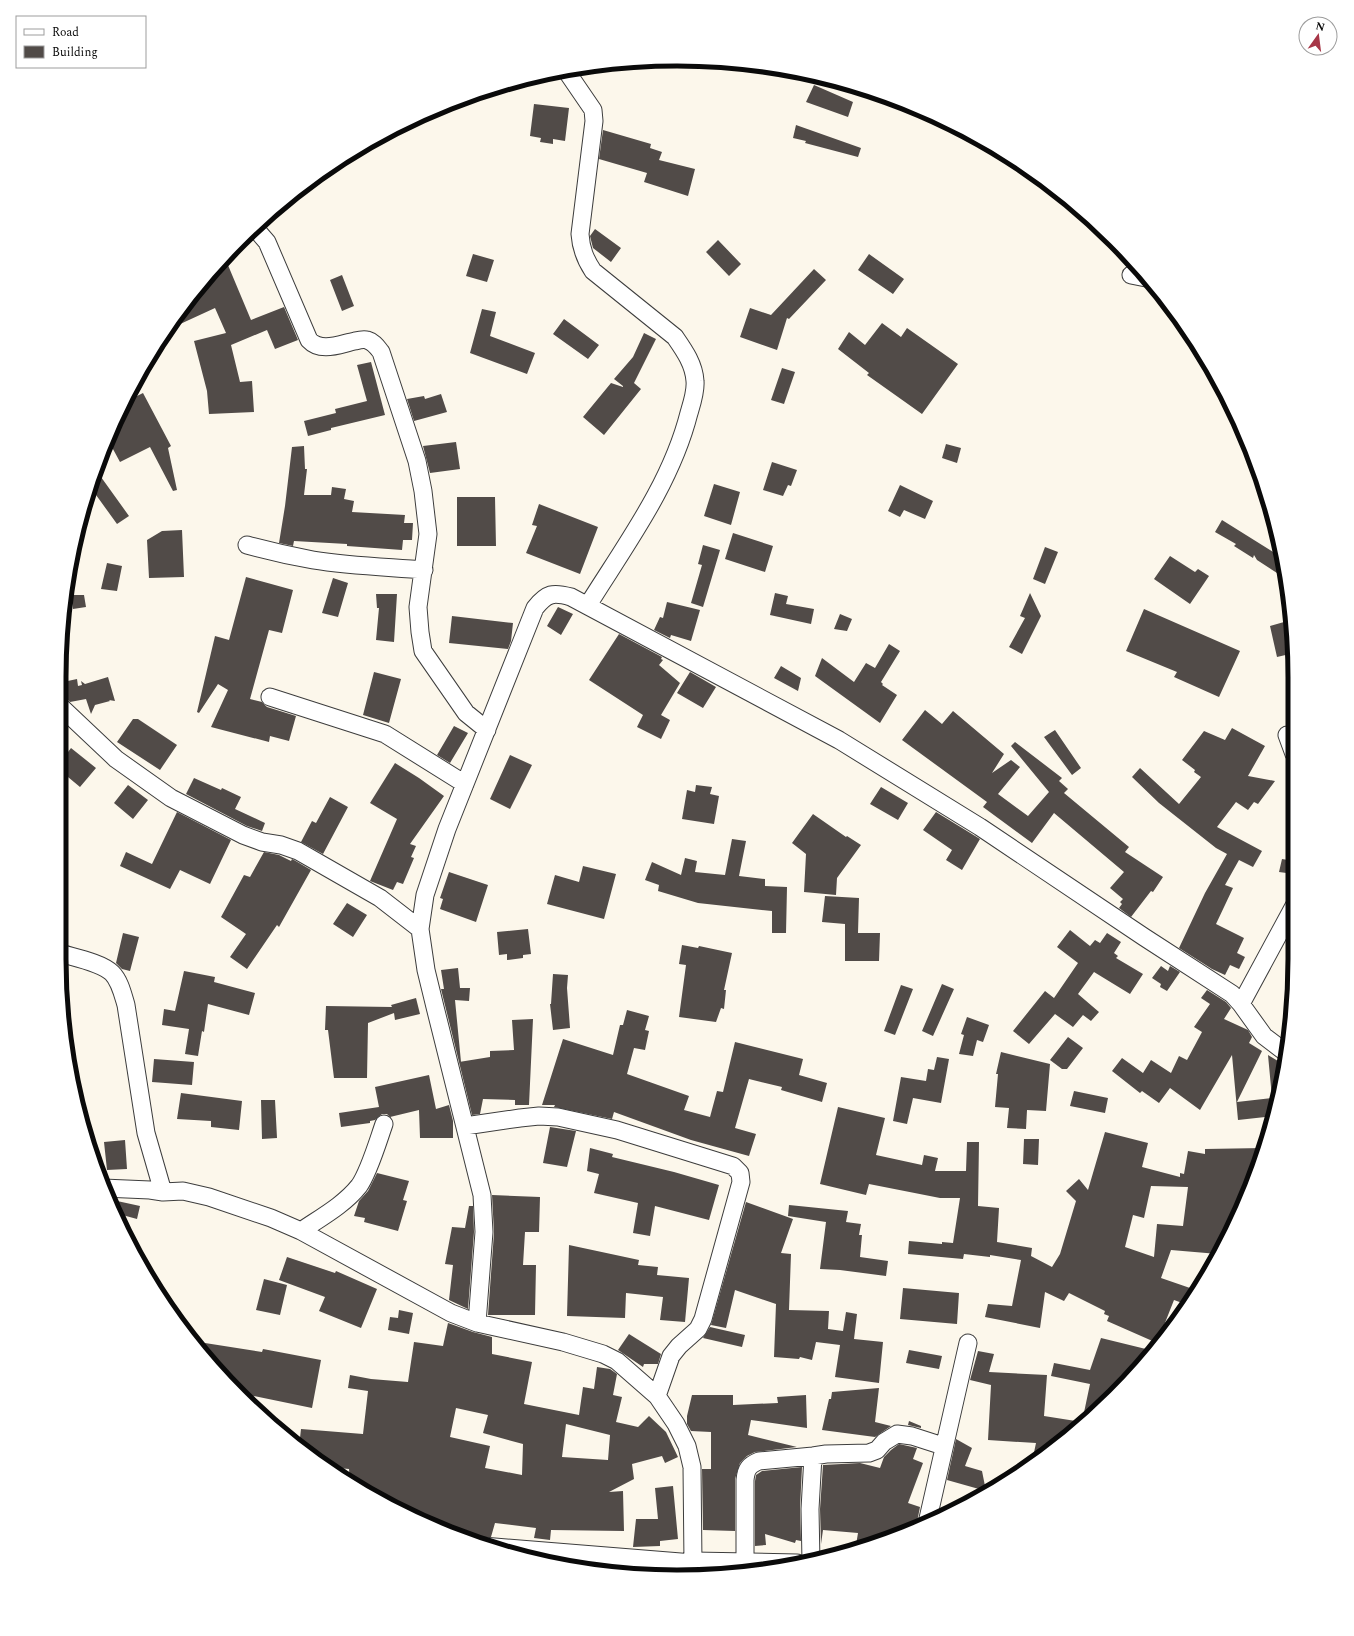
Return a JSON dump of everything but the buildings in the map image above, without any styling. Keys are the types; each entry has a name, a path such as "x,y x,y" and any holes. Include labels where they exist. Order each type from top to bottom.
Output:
{"street":[{"path":"570,76 593,110 594,121 580,234 581,247 585,259 593,271 675,337 692,366 695,381 683,438 662,485 588,605"},
{"path":"259,232 267,242 308,340 313,345 327,347 366,339 374,344 381,352 417,461 423,491 428,534 418,607 423,651 466,713 487,730"},
{"path":"247,545 314,560 358,566 424,570"},
{"path":"477,1323 484,1232 484,1207 480,1183 428,977 420,929 425,895 447,829 536,608 544,597 557,593 571,597 588,605 839,740 980,827 1144,938 1232,994 1264,1036 1281,1049"},
{"path":"270,697 385,734 465,784"},
{"path":"66,712 116,759 171,798 243,835 262,842 281,844 298,851 380,898 420,929"},
{"path":"1241,1004 1288,917"},
{"path":"66,955 97,964 112,974 121,989 126,1005 146,1133 163,1192"},
{"path":"465,1126 532,1116 558,1117 617,1130 733,1166 740,1173 741,1182 703,1319 698,1329 679,1346 671,1356 657,1396"},
{"path":"301,1231 346,1200 360,1186 375,1152 384,1124"},
{"path":"111,1188 163,1192 182,1191 209,1197 271,1218 301,1231 451,1313 477,1323 563,1342 603,1354 616,1361 657,1396 676,1424 687,1446 692,1467 691,1569"},
{"path":"929,1515 943,1446 968,1343"},
{"path":"745,1564 746,1471 751,1464 759,1461 826,1454 869,1453 877,1450 884,1442 897,1434 912,1436 943,1446"},
{"path":"811,1555 810,1509 813,1456"},
{"path":"527,1551 691,1569 745,1564 761,1564"}]}
